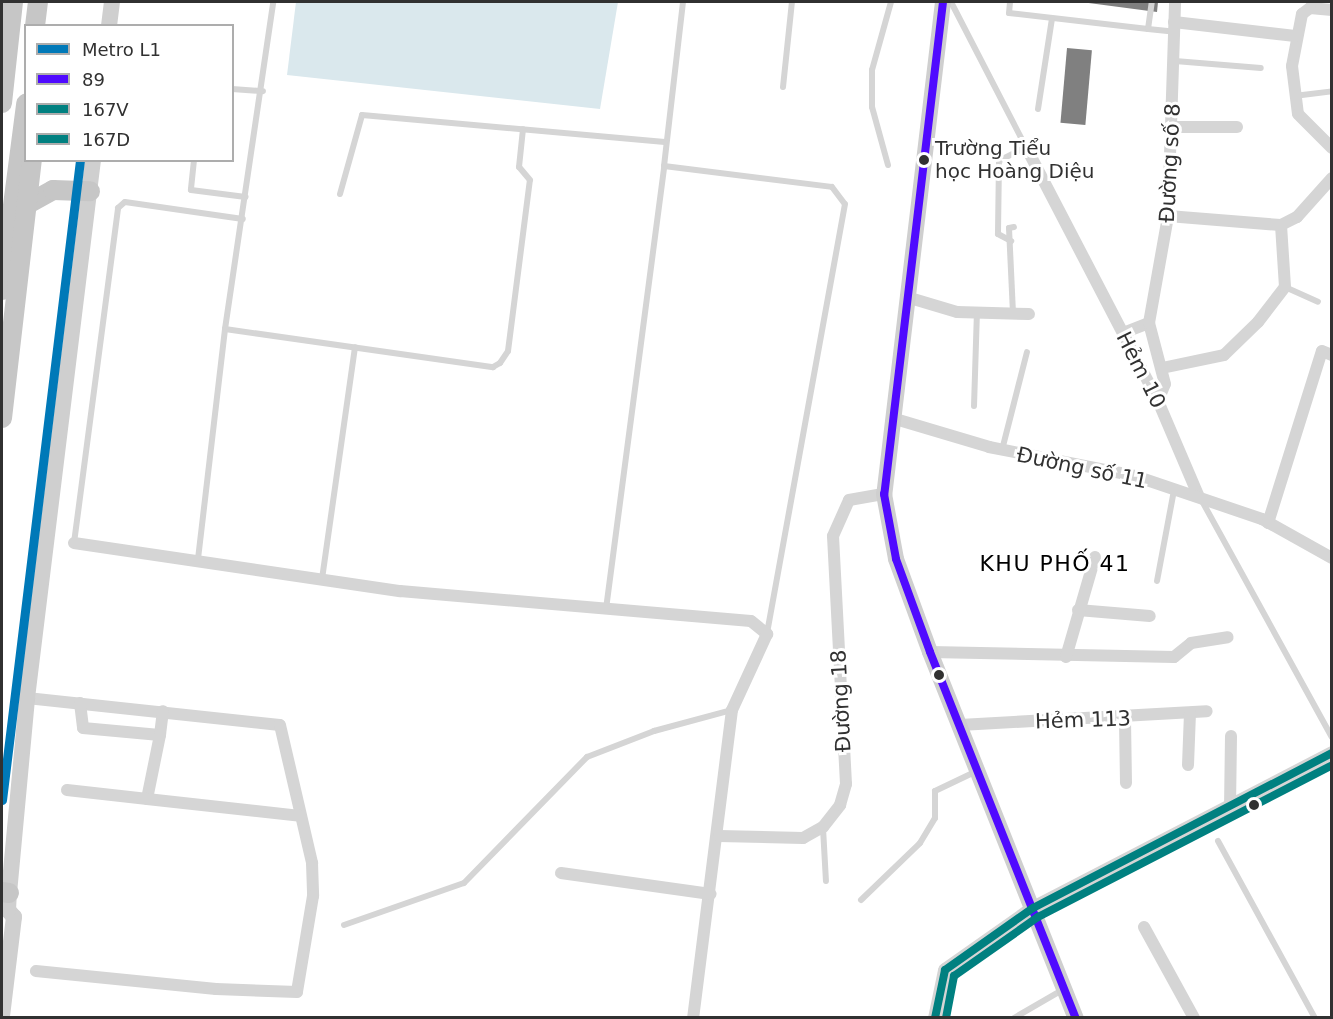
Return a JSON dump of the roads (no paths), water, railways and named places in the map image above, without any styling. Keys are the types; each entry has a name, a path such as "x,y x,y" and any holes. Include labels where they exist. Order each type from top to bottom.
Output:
{"highway":[{"path":"2,103 13,2"},
{"path":"35,24 38,2"},
{"path":"47,24 50,2"},
{"path":"2,290 24,120"},
{"path":"2,418 32,162"},
{"path":"27,206 53,190 90,191"}],"main road":[{"path":"109,24 112,2"},
{"path":"943,2 910,298 892,418 884,494 896,559 930,652 980,769 1076,1017"},
{"path":"2,1016 14,917 5,903 27,698 93,162"}],"street":[{"name":"Đường số 8","path":"1149,323 1168,216 1175,61 1175,2"},
{"path":"1332,10 1305,11 1295,36 1293,96 1308,129 1332,148"},
{"path":"1175,27 1295,36"},
{"path":"1172,127 1237,127"},
{"name":"Hẻm 10","path":"1026,147 1158,401 1199,497"},
{"path":"1168,216 1281,225 1292,222 1332,178"},
{"path":"1161,368 1224,355 1286,287 1281,225"},
{"path":"910,298 977,314 1029,314"},
{"path":"1123,333 1149,323 1165,384 1158,401"},
{"path":"1268,523 1322,351 1332,355"},
{"name":"Đường số 11","path":"892,418 1002,450 1135,476 1268,523 1332,558"},
{"name":"Đường 18","path":"823,828 840,805 846,784 833,536 849,500 884,494"},
{"path":"74,543 198,559 400,591 751,621 767,634 732,710 719,836 693,1017"},
{"path":"1066,657 1095,557"},
{"path":"1078,610 1150,616"},
{"path":"930,652 1066,657 1174,657 1191,643 1228,637"},
{"path":"27,698 280,725 312,863 313,896 297,992 216,990 36,971"},
{"path":"80,703 83,728 160,735"},
{"path":"147,799 163,711"},
{"name":"Hẻm 113","path":"960,725 1125,720 1207,711"},
{"path":"1188,765 1190,713"},
{"path":"1125,720 1126,783"},
{"path":"1230,808 1231,736"},
{"path":"935,1017 945,970 1033,908 1230,808 1332,753"},
{"path":"66,790 300,816"},
{"path":"719,836 803,838 823,828"},
{"path":"561,873 711,894"},
{"path":"1144,927 1194,1017"}],"lane":[{"path":"198,559 225,329 263,91 273,2"},
{"path":"606,609 683,2"},
{"path":"783,87 792,2"},
{"path":"888,165 872,106 872,70 891,2"},
{"name":"Hẻm 10","path":"951,2 1026,147"},
{"path":"1010,2 1009,13 1148,29 1175,27"},
{"path":"1148,29 1152,2"},
{"path":"1038,109 1052,19"},
{"path":"1175,61 1261,68"},
{"path":"234,89 263,91"},
{"path":"1293,96 1332,91"},
{"path":"340,194 362,115 665,142"},
{"path":"225,329 493,367 505,358 531,180 519,166 523,129"},
{"path":"1011,241 998,234 999,161 1026,147"},
{"path":"194,162 191,190 246,197"},
{"path":"664,166 832,187 845,204 767,634"},
{"path":"74,543 118,208 125,202 243,219"},
{"path":"1013,313 1011,241 1014,227"},
{"path":"1286,287 1318,302"},
{"path":"974,406 977,314"},
{"path":"322,579 355,347"},
{"path":"1002,450 1027,352"},
{"path":"1157,580 1174,490"},
{"name":"Hẻm 10","path":"1199,497 1332,737"},
{"path":"344,925 464,883 587,757 654,731 732,710"},
{"path":"861,900 920,843 935,818 935,791 980,769"},
{"path":"823,828 826,881"},
{"path":"1218,841 1315,1017"},
{"path":"1014,1017 1065,989"}],"metro line":[{"name":"L1","path":"2,800 80,162"}],"place":[{"name":"Trường Tiểu học Hoàng Diệu","path":"924,160"}],"district":[{"name":"KHU PHỐ 41","path":"1055,564"}]}
